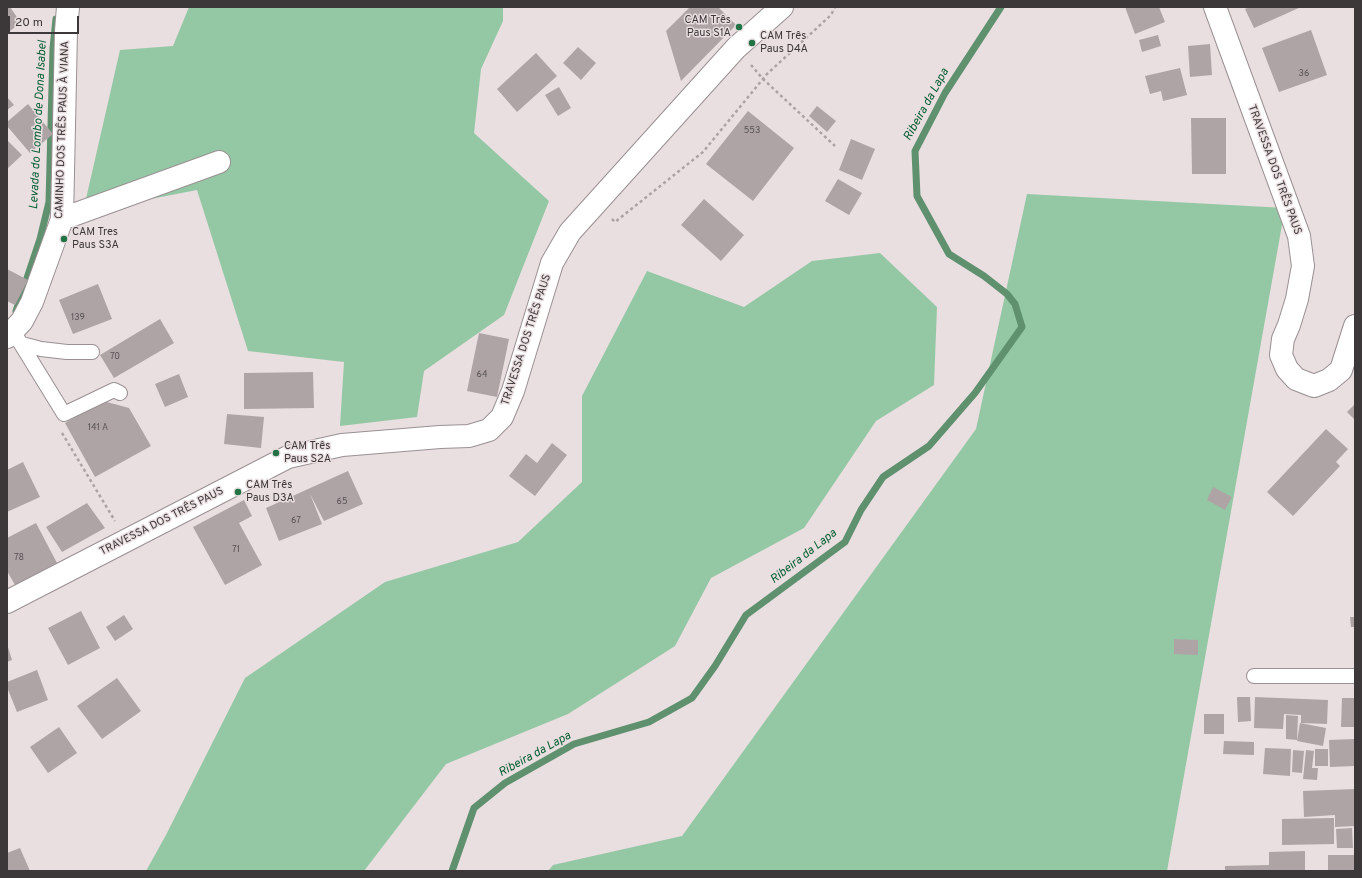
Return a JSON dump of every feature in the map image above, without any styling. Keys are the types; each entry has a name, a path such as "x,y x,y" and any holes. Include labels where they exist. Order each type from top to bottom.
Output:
{"street":[{"name":"CAMINHO DOS TRÊS PAUS À VIANA","path":"14,337 32,302 62,219 66,31 68,7"},
{"name":"TRAVESSA DOS TRÊS PAUS","path":"7,602 288,457 342,445 469,436 489,430 502,417 513,391 552,263 570,232 736,48 782,7"},
{"name":"TRAVESSA DOS TRÊS PAUS","path":"1214,7 1299,236 1303,266 1297,299 1283,339 1281,355 1286,369 1296,379 1314,386 1329,380 1341,370 1355,326"},
{"path":"62,219 220,162"}],"lane":[{"path":"14,337 41,349 67,352 92,352"},
{"path":"14,337 64,414 114,390 120,393"},
{"path":"1254,676 1355,676"}],"path":[{"path":"611,217 615,222 703,152 763,79 831,15 835,7"},
{"path":"736,48 763,79 835,146"},
{"path":"61,432 127,540"}],"green space":[{"path":"189,7 503,7 503,21 481,69 474,133 549,201 504,315 424,371 417,417 340,426 344,362 248,351 197,190 83,212 120,50 173,46"},
{"path":"1027,194 1285,208 1167,871 548,871 553,865 682,836 976,429"},
{"path":"880,253 937,307 934,385 876,421 804,528 711,578 675,646 568,714 446,764 364,871 146,871 166,835 245,678 385,582 518,542 582,482 582,396 647,271 744,307 812,261"}],"building":[{"path":"7,7 10,7 21,23 7,33"},
{"path":"690,7 718,7 736,25 681,81 666,31"},
{"path":"1125,7 1159,7 1165,22 1135,34"},
{"path":"1249,7 1301,7 1254,28 1245,9"},
{"path":"1311,30 1327,75 1279,92 1262,48"},
{"path":"1158,35 1161,46 1142,52 1139,40"},
{"path":"1210,44 1212,75 1190,77 1188,46"},
{"path":"578,47 596,63 581,80 563,63"},
{"path":"536,53 557,76 517,112 497,89"},
{"path":"1180,68 1187,95 1163,101 1161,91 1150,94 1145,76"},
{"path":"559,87 571,108 558,116 545,95"},
{"path":"7,97 14,105 7,110"},
{"path":"28,104 53,134 30,153 7,126 7,122"},
{"path":"817,106 836,121 827,132 809,116"},
{"path":"748,111 794,148 753,201 706,164"},
{"path":"1191,118 1226,118 1226,174 1192,174"},
{"path":"851,139 875,149 862,180 839,170"},
{"path":"7,140 22,155 7,169"},
{"path":"838,179 862,193 849,215 825,201"},
{"path":"704,199 744,235 721,261 681,225"},
{"path":"7,269 28,280 15,305 7,301"},
{"path":"98,284 112,319 73,334 59,300"},
{"path":"160,319 174,343 114,378 100,355"},
{"path":"479,333 509,339 497,397 467,391"},
{"path":"313,372 314,408 244,409 244,373"},
{"path":"179,374 188,397 165,407 155,384"},
{"path":"103,401 129,408 151,446 95,477 65,423"},
{"path":"1355,404 1355,420 1347,412"},
{"path":"227,414 264,417 261,448 224,444"},
{"path":"1326,429 1348,449 1336,462 1340,466 1293,516 1267,492"},
{"path":"552,443 567,455 535,496 509,476 526,454 537,463"},
{"path":"23,462 40,497 7,512 7,470"},
{"path":"348,471 363,504 324,521 310,494 322,524 279,541 266,508"},
{"path":"1213,487 1232,497 1225,510 1207,500"},
{"path":"244,500 252,516 239,523 262,565 225,585 193,527"},
{"path":"87,503 105,528 62,552 46,527"},
{"path":"36,523 57,563 15,585 7,571 7,538"},
{"path":"81,611 100,648 68,665 48,628"},
{"path":"124,615 133,629 115,641 106,627"},
{"path":"1350,617 1355,617 1355,627 1351,627"},
{"path":"1174,639 1198,640 1198,655 1174,654"},
{"path":"7,644 12,660 7,662"},
{"path":"37,670 48,700 17,712 7,687 7,682"},
{"path":"117,678 141,711 102,739 77,706"},
{"path":"1237,697 1250,697 1251,721 1238,722"},
{"path":"1255,697 1328,700 1327,724 1301,723 1301,715 1284,714 1283,729 1254,728"},
{"path":"1342,698 1355,698 1355,727 1341,727"},
{"path":"1204,714 1224,714 1224,734 1204,734"},
{"path":"1286,715 1298,716 1297,740 1286,739"},
{"path":"1300,723 1326,728 1323,746 1297,741"},
{"path":"59,727 77,753 48,773 30,747"},
{"path":"1355,739 1355,766 1330,767 1329,740"},
{"path":"1224,741 1254,742 1254,755 1223,754"},
{"path":"1265,748 1291,749 1290,776 1263,774"},
{"path":"1315,749 1328,749 1328,766 1315,766"},
{"path":"1293,750 1304,751 1302,773 1292,772"},
{"path":"1306,750 1314,751 1312,768 1318,768 1317,780 1303,779"},
{"path":"1355,789 1355,826 1335,827 1335,815 1304,817 1303,791"},
{"path":"1334,818 1334,844 1282,845 1282,819"},
{"path":"1352,828 1353,848 1337,848 1336,829"},
{"path":"20,848 30,871 7,871 7,853"},
{"path":"1305,851 1305,871 1225,871 1225,866 1269,865 1269,852"},
{"path":"1328,855 1355,855 1355,871 1328,871"}],"waterway":[{"name":"Ribeira da Lapa","path":"452,871 474,808 505,783 574,744 649,722 692,698 715,666 746,615 845,542 861,510 883,477 929,446 975,393 1022,327 1015,304 1007,294 984,276 949,254 917,196 915,151 945,93 1001,7"},
{"name":"Levada do Lombo de Dona Isabel","path":"16,311 40,239 49,202 53,48 56,19"}],"place":[{"name":"CAM Três Paus S1A","path":"739,27"},
{"name":"CAM Três Paus D4A","path":"752,43"},
{"name":"CAM Tres Paus S3A","path":"64,239"},
{"name":"CAM Três Paus S2A","path":"276,453"},
{"name":"CAM Três Paus D3A","path":"238,492"}]}
